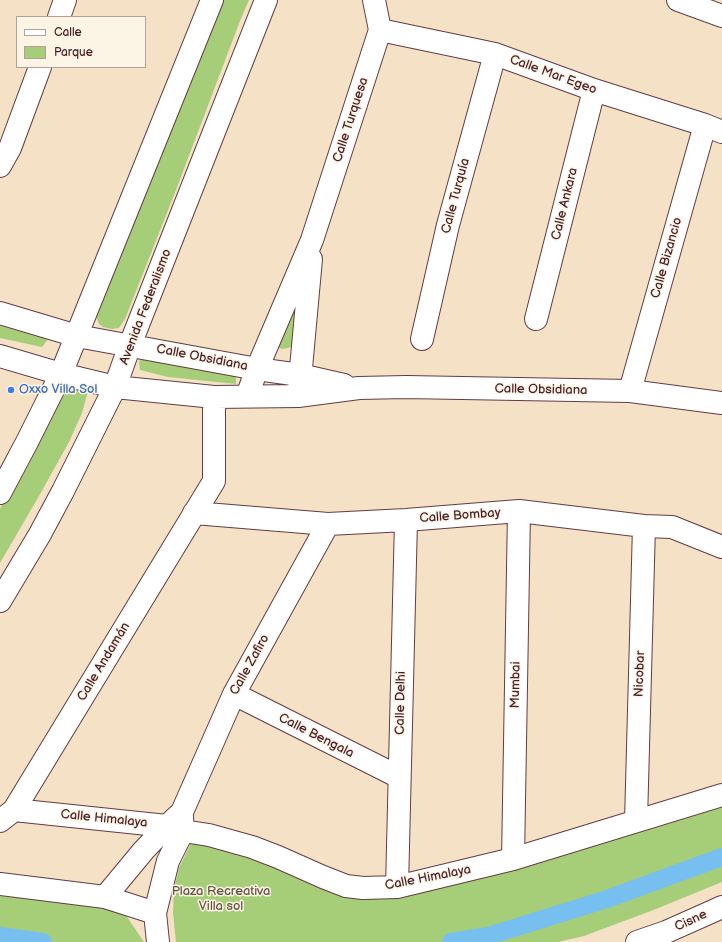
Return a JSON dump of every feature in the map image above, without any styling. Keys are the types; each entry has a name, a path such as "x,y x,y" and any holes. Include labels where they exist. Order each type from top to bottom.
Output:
{"street":[{"path":"59,16 65,0"},
{"path":"0,493 61,374 212,0"},
{"name":"Avenida Federalismo","path":"0,601 40,534 115,387 130,345 266,0"},
{"name":"Calle Turquesa","path":"247,396 312,240 380,30 374,0"},
{"path":"678,0 722,16"},
{"name":"Calle Mar Egeo","path":"380,30 495,54 594,90 713,129"},
{"name":"Calle Turquía","path":"422,339 448,226 495,54"},
{"path":"0,166 10,148 40,68"},
{"name":"Calle Ankara","path":"536,319 594,90"},
{"name":"Calle Bizancio","path":"630,392 713,129"},
{"name":"Calle Turquesa","path":"298,396 312,240"},
{"name":"Calle Obsidiana","path":"0,313 77,336 257,369 300,375 359,388"},
{"name":"Calle Obsidiana","path":"0,356 61,374 115,387 214,397 298,396 359,388 406,387 630,392 722,404"},
{"name":"Calle Andamán","path":"7,815 214,481 214,397"},
{"name":"Calle Bombay","path":"194,513 328,524 519,512 644,526 672,527 722,547"},
{"name":"Mumbai","path":"513,859 519,512"},
{"name":"Calle Delhi","path":"397,887 406,520"},
{"name":"Calle Zafiro","path":"158,942 155,913 177,823 234,694 328,524"},
{"name":"Nicobar","path":"636,822 644,526"},
{"name":"Calle Bengala","path":"234,694 399,777"},
{"name":"Calle Himalaya","path":"7,815 177,823 210,835 252,847 346,886 363,888 397,887 513,859 722,795"},
{"name":"Calle Zafiro","path":"105,897 144,850 177,823"},
{"path":"0,884 105,897 155,913"},
{"name":"Cisne","path":"637,942 668,937 722,907"}],"green space":[{"path":"217,0 249,0 125,319 119,328 112,329 103,327 99,324 96,316"},
{"path":"299,282 293,347 282,349 278,347"},
{"path":"0,323 49,338 42,347 0,338"},
{"path":"142,358 236,373 236,384 168,377 140,370 139,362"},
{"path":"67,385 88,391 82,413 69,442 0,563 0,509 11,486"},
{"name":"Plaza Recreativa Villa sol","path":"722,800 722,882 584,936 558,942 176,942 173,913 174,888 179,868 191,843 234,844 353,890"},
{"path":"0,893 123,911 144,942 0,942"}],"waterway":[{"path":"451,942 488,936 607,899 722,857"},
{"path":"0,936 43,942"}],"place":[{"name":"Oxxo Villa Sol","path":"11,390"}]}
